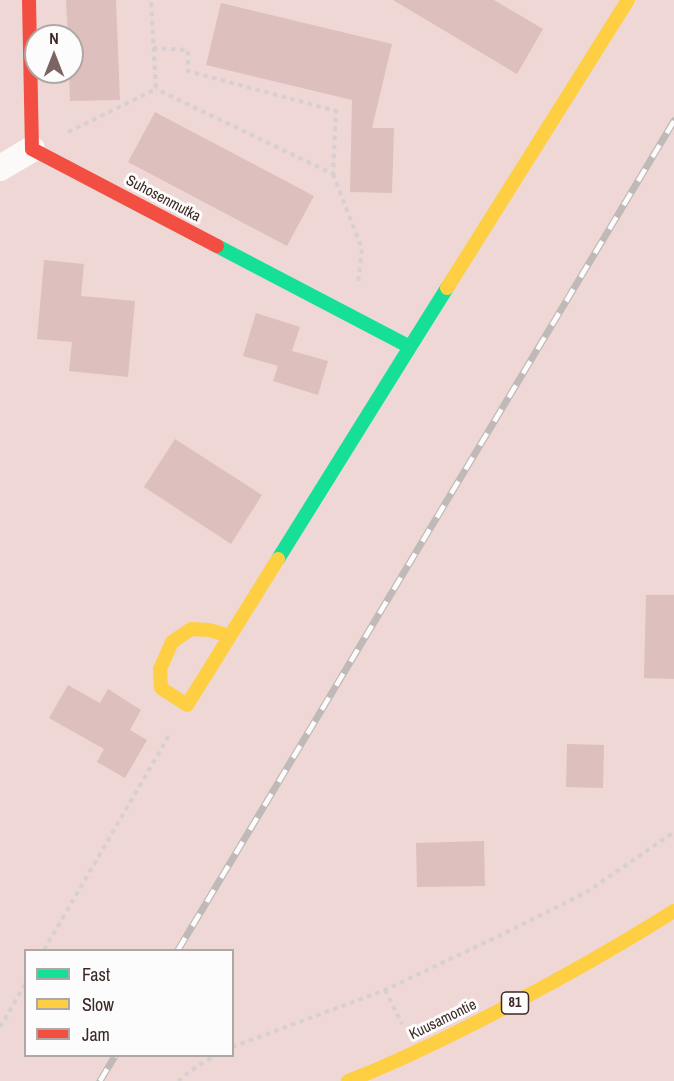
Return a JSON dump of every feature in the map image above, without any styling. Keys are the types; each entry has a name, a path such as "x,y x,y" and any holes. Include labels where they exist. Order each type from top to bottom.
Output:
{"street":[{"path":"0,168 32,149 29,0"},
{"path":"230,636 209,630 191,629 172,642 160,669 162,688 187,705 628,0"},
{"name":"Suhosenmutka","path":"32,149 410,347"},
{"name":"Kuusamontie","path":"355,1080 510,1006 619,947 674,911"}],"path":[{"path":"151,0 156,89"},
{"path":"153,48 188,50 188,71 336,111 333,174 362,249 359,281 345,313"},
{"path":"32,149 156,89"},
{"path":"156,89 333,174"},
{"path":"45,949 187,705"},
{"path":"234,1046 386,990 585,893 674,832"},
{"path":"0,1027 24,986"},
{"path":"386,990 404,1029"},
{"path":"178,1081 213,1057"}],"building":[{"path":"66,0 116,0 120,100 70,101 69,84 84,84 84,24 67,24"},
{"path":"393,0 494,0 543,29 517,74"},
{"path":"221,3 392,44 372,128 394,128 392,193 350,192 352,100 206,65"},
{"path":"155,112 314,196 287,246 128,162"},
{"path":"44,260 84,264 81,296 135,301 128,377 69,371 72,342 37,339"},
{"path":"256,313 300,327 292,351 328,361 318,395 273,381 278,366 243,356"},
{"path":"175,439 262,495 231,544 144,487"},
{"path":"646,595 674,595 674,679 644,678"},
{"path":"68,685 100,703 108,689 141,710 130,730 147,740 125,778 97,762 104,749 49,718"},
{"path":"567,744 604,745 603,788 566,787"},
{"path":"484,841 485,886 417,887 416,843"}],"railway":[{"path":"179,949 674,121"},
{"path":"100,1081 114,1057"}],"traffic: fast":[{"path":"217,246 410,347 447,288"},
{"path":"278,559 410,347"}],"traffic: slow":[{"path":"447,288 628,0"},
{"path":"230,636 209,630 191,629 172,642 160,669 161,688 187,705 278,559"},
{"path":"348,1081 422,1049 518,1001 674,911"}],"traffic: jam":[{"path":"29,0 32,149 217,246"}]}
